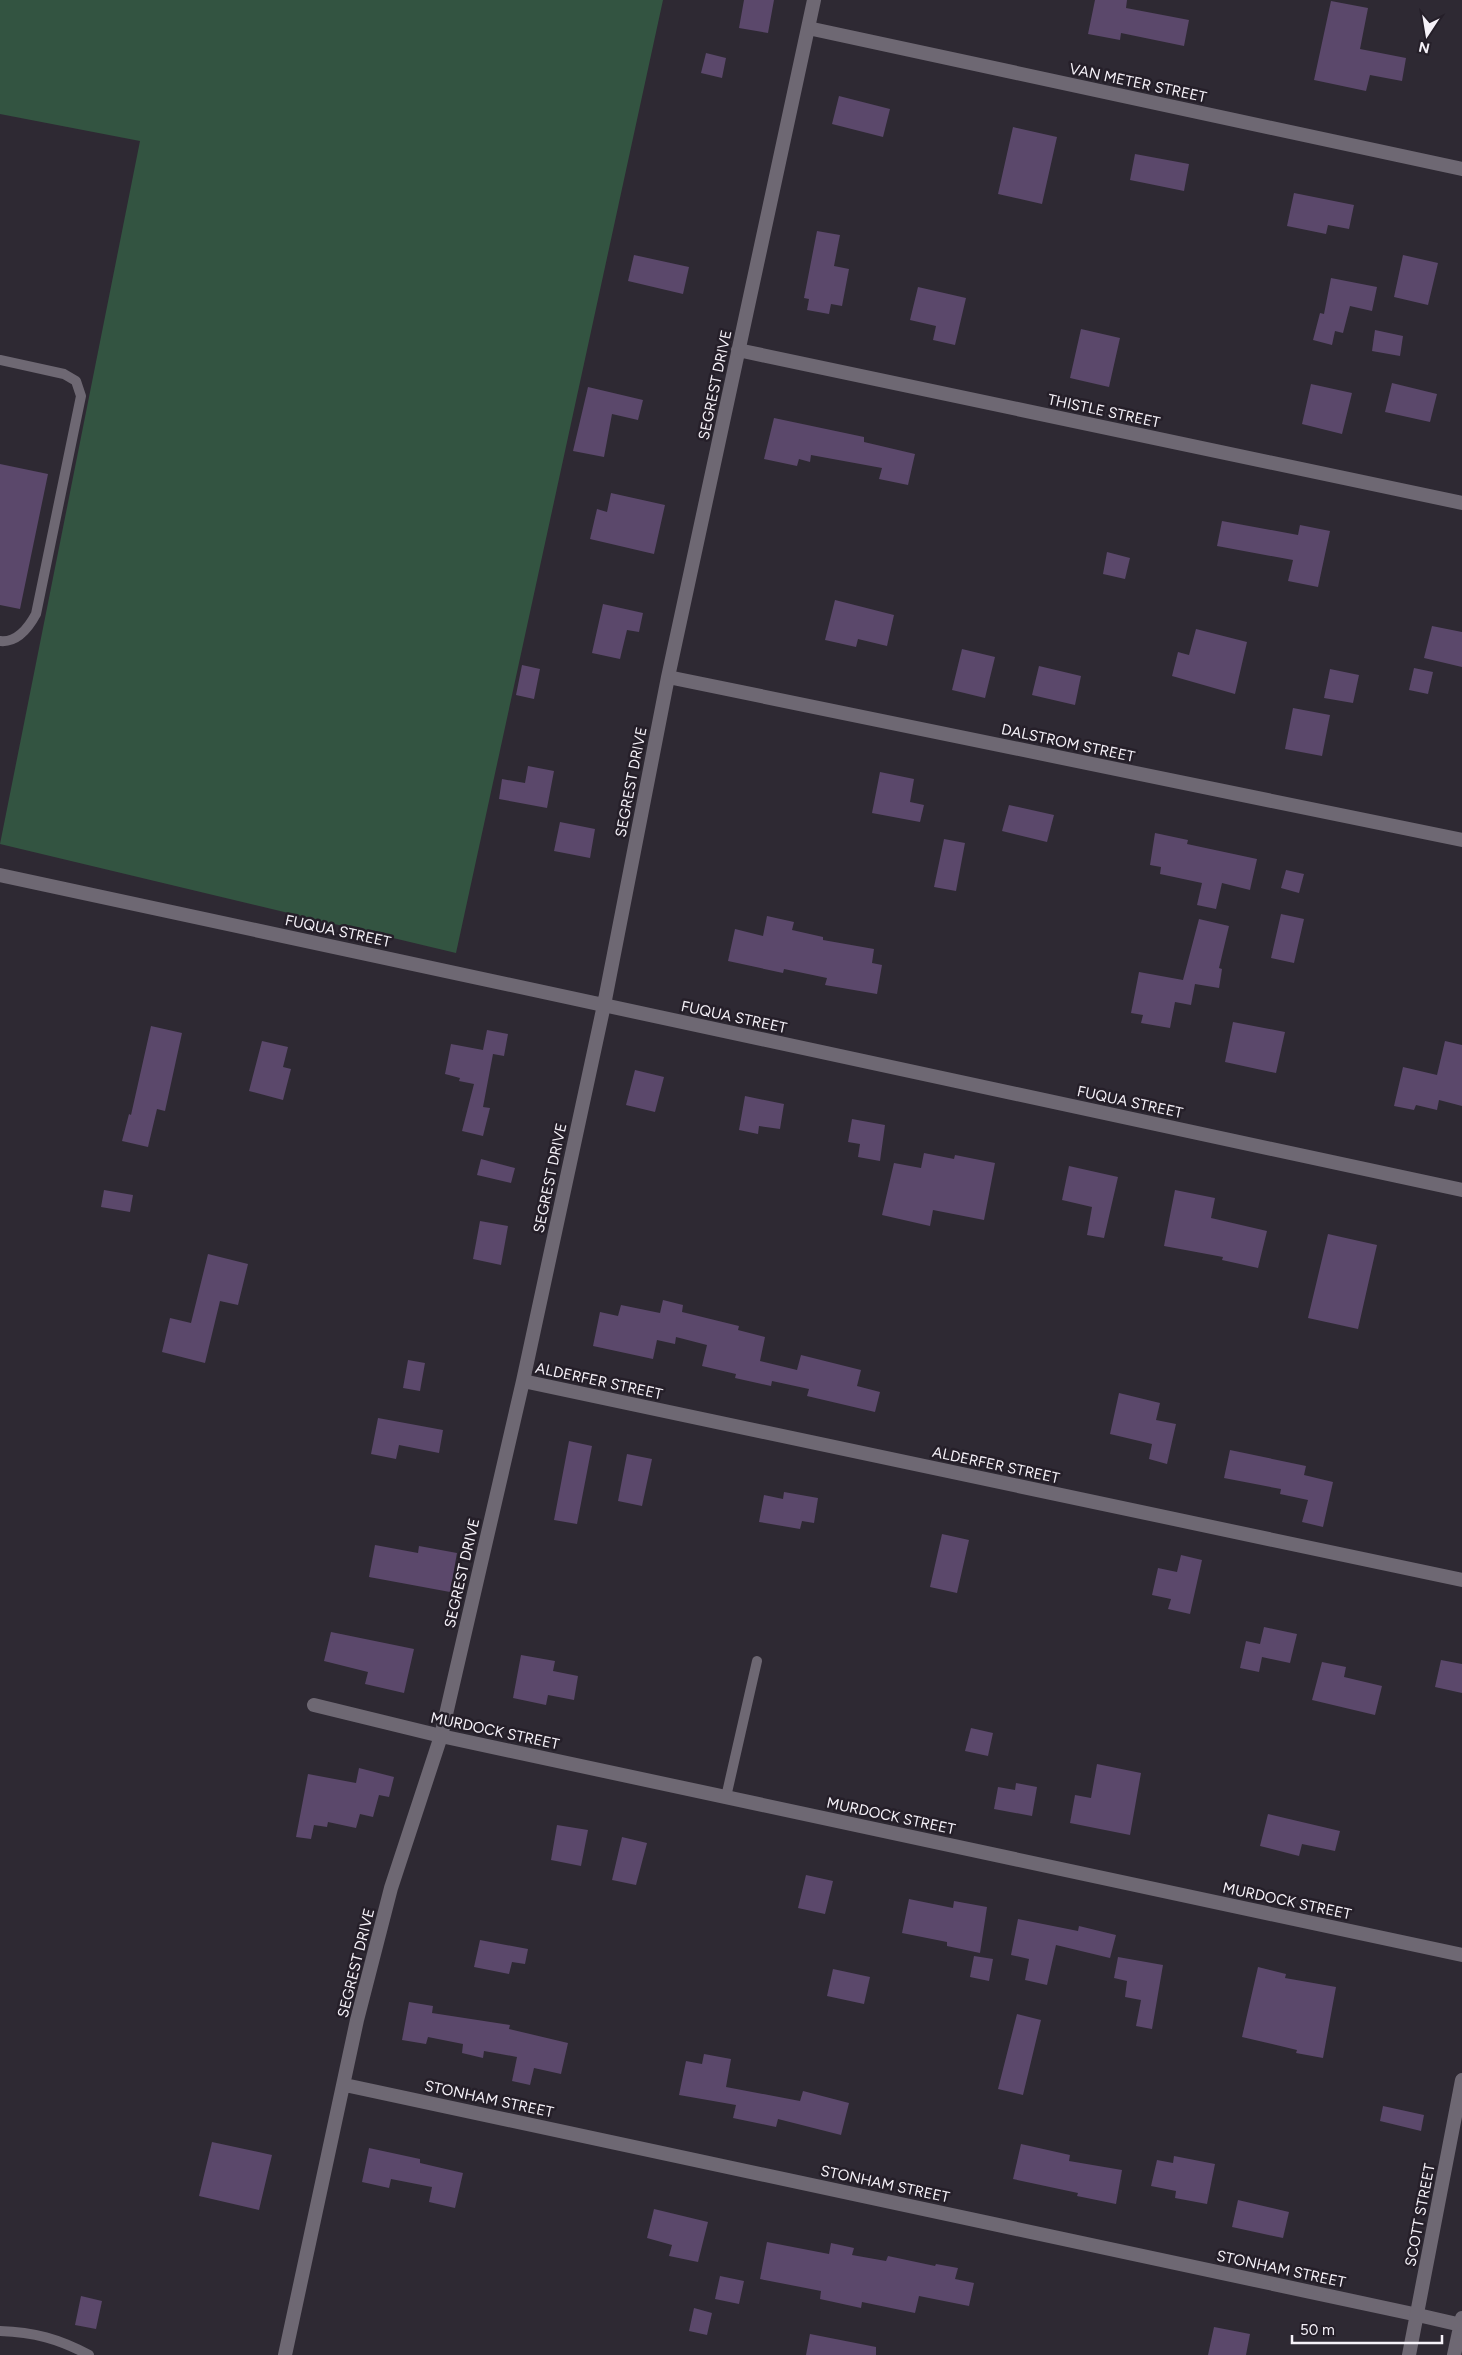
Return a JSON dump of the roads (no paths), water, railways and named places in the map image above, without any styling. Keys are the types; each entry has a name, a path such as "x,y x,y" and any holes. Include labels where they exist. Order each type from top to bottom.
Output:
{"street":[{"name":"SEGREST DRIVE","path":"285,2355 345,2085 357,2020 391,1888 441,1736 523,1381 604,1005 668,677 814,0"},
{"name":"VAN METER STREET","path":"808,28 1462,169"},
{"name":"THISTLE STREET","path":"738,350 1462,503"},
{"name":"DALSTROM STREET","path":"668,677 1462,840"},
{"name":"FUQUA STREET","path":"0,875 1462,1190"},
{"name":"ALDERFER STREET","path":"523,1381 1462,1580"},
{"name":"MURDOCK STREET","path":"314,1705 441,1736 1462,1955"},
{"name":"SCOTT STREET","path":"1409,2355 1462,2080"},
{"name":"STONHAM STREET","path":"345,2085 1462,2323"},
{"path":"1454,2355 1462,2323"}],"lane":[{"path":"0,360 64,374 76,381 81,396 36,614 29,627 17,637 0,641"},
{"path":"726,1798 757,1660"},
{"path":"0,2331 23,2331 65,2342 89,2355"}]}
